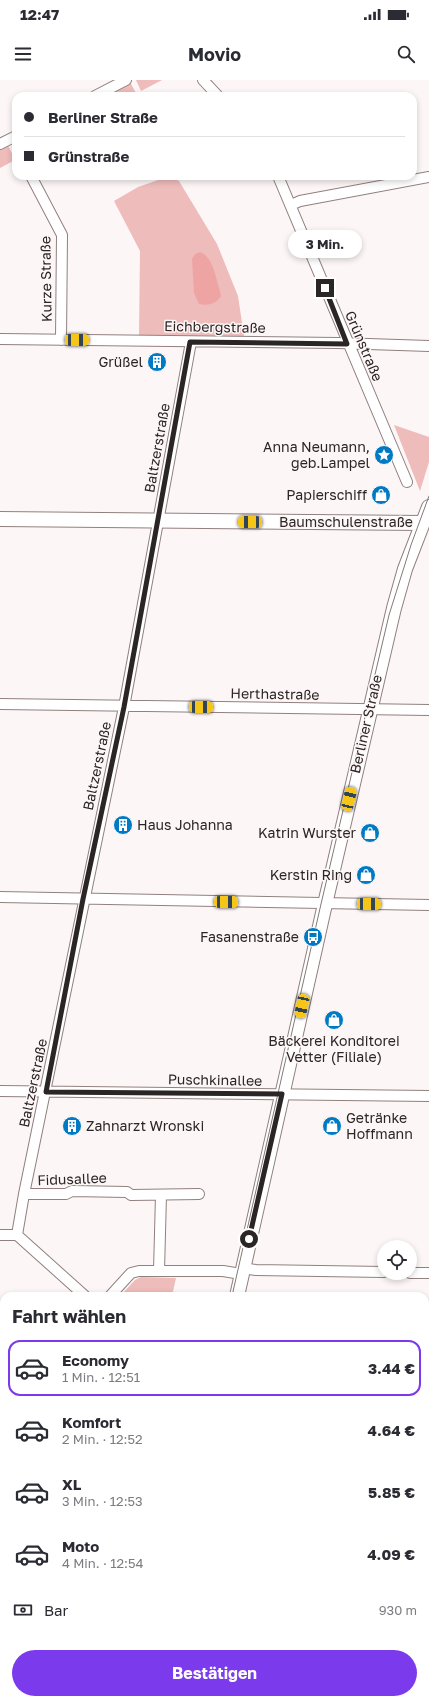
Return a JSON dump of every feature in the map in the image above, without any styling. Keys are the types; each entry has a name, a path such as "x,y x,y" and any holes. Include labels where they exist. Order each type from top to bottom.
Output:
{"street":[{"path":"103,92 126,80"},
{"path":"203,80 214,92"},
{"path":"0,144 12,141"},
{"path":"417,179 429,177"},
{"name":"Kurze Straße","path":"33,180 62,235 61,340"},
{"name":"Grünstraße","path":"280,180 347,344 407,482"},
{"path":"291,205 300,201 413,180"},
{"name":"Eichbergstraße","path":"0,339 429,346"},
{"name":"Baltzerstraße","path":"24,1194 46,1092 83,899 124,707 190,342"},
{"name":"Berliner Straße","path":"238,1292 325,904 397,595 426,523 429,507"},
{"name":"Baumschulenstraße","path":"0,519 426,523"},
{"name":"Herthastraße","path":"0,704 124,707 429,710"},
{"path":"0,897 429,905"},
{"name":"Puschkinallee","path":"0,1091 429,1096"},
{"name":"Fidusallee","path":"17,1235 24,1194 66,1194 72,1191 127,1192 131,1195 199,1194"},
{"path":"159,1271 161,1195"},
{"path":"0,1235 17,1235 81,1292"},
{"path":"114,1292 131,1274 139,1271 256,1270 377,1272"},
{"path":"417,1273 429,1273"}],"shaded area":[{"path":"136,80 162,80 141,91"},
{"path":"130,82 135,92 111,92"},
{"path":"8,145 12,154 12,162 0,168 0,149"},
{"path":"158,180 179,181 217,244 238,296 244,336 139,335 140,251 114,201 138,187"},
{"path":"200,252 208,258 211,263 221,296 214,303 206,305 199,304 194,293 192,259 195,254"},
{"path":"394,425 429,437 429,462 420,491"},
{"path":"141,1277 176,1278 173,1292 124,1292 135,1280"}],"tram line":[{"path":"233,1292 321,904 389,615 411,545 429,496"}],"place":[{"name":"Grüßel","path":"157,362"},
{"name":"Anna Neumann, geb.Lampel","path":"384,455"},
{"name":"Papierschiff","path":"381,495"},
{"name":"Haus Johanna","path":"123,825"},
{"name":"Katrin Wurster","path":"370,833"},
{"name":"Kerstin Ring","path":"366,875"},
{"name":"Fasanenstraße","path":"313,937"},
{"name":"Bäckerei Konditorei Vetter (Filiale)","path":"334,1020"},
{"name":"Zahnarzt Wronski","path":"72,1126"},
{"name":"Getränke Hoffmann","path":"332,1126"}],"route":[{"path":"249,1239 282,1094 46,1092 83,899 124,707 190,342 338,342 347,344 325,288"}]}
